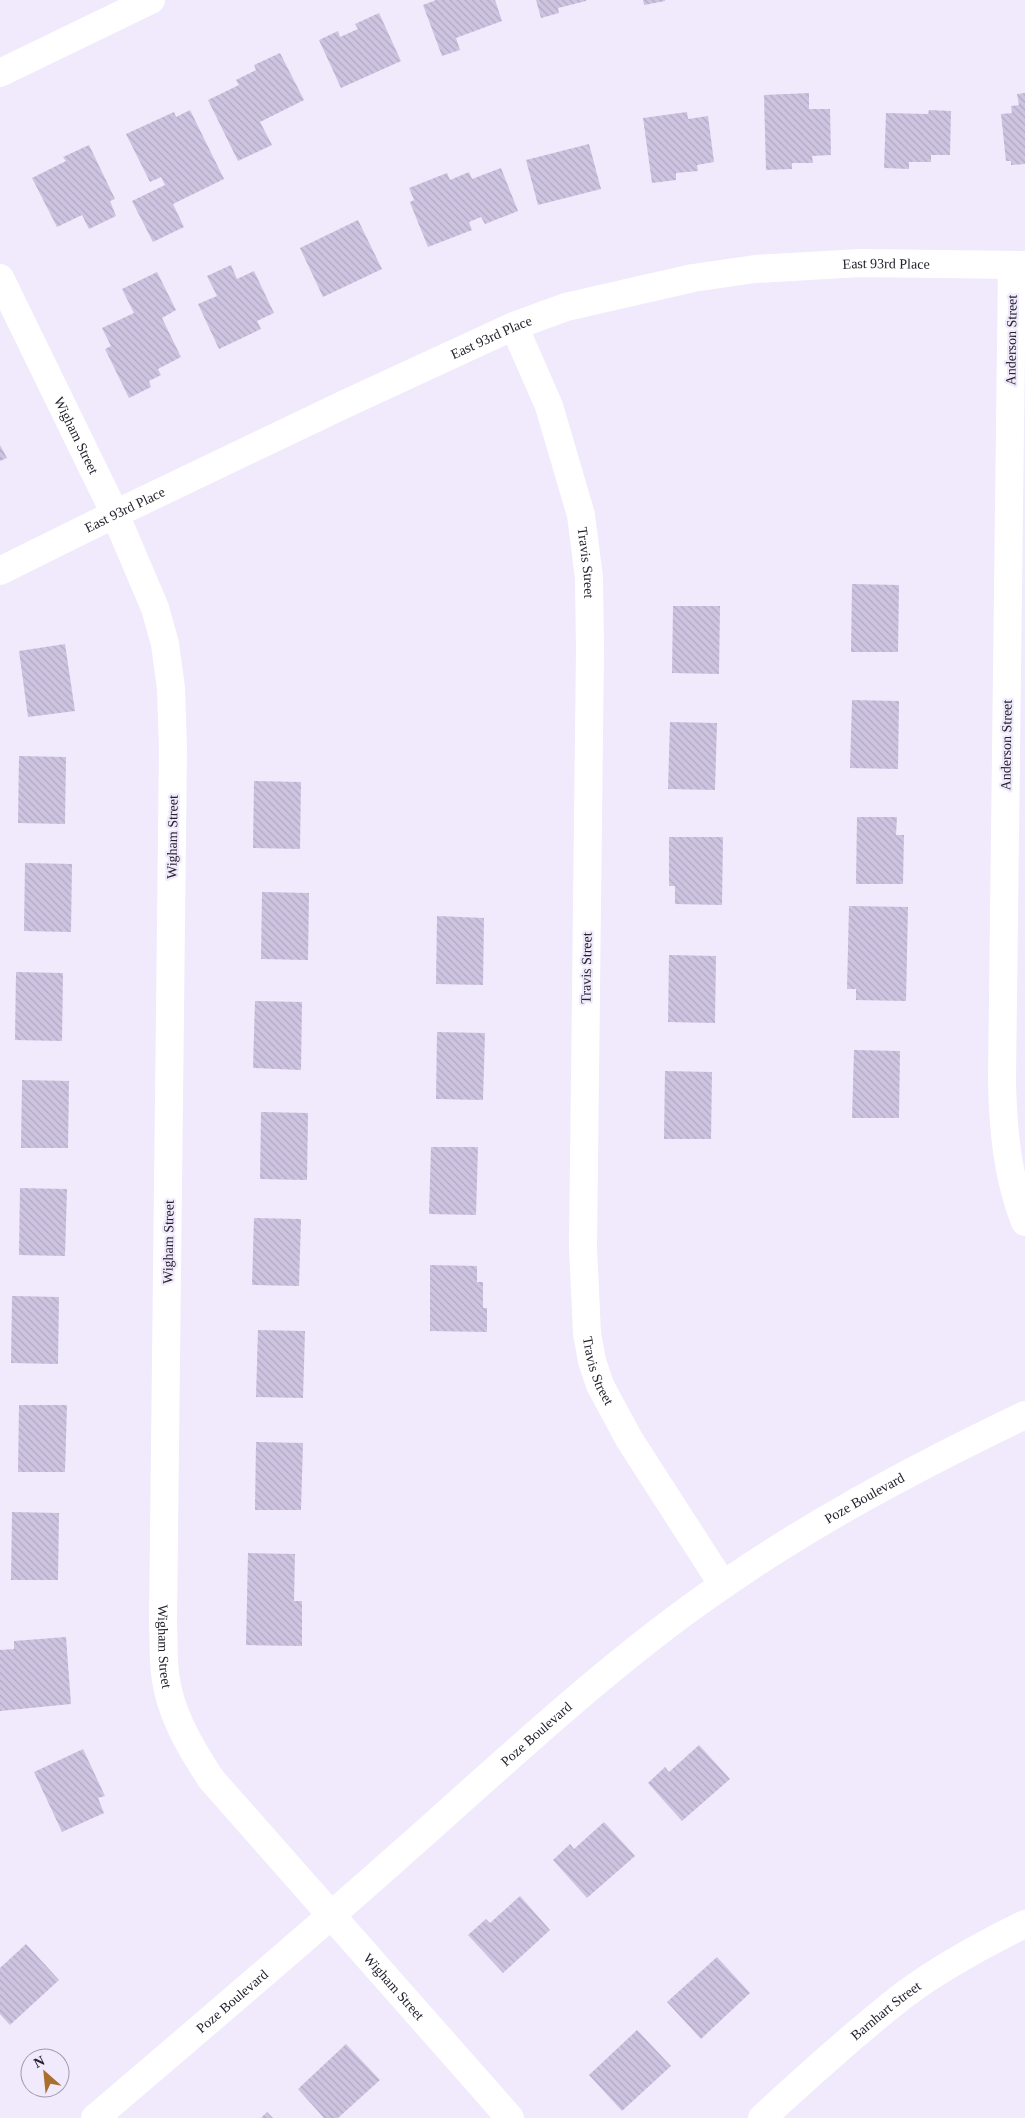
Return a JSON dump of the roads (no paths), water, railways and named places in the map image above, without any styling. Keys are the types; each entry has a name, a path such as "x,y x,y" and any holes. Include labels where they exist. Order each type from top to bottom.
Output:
{"street":[{"path":"0,73 151,0"},
{"name":"East 93rd Place","path":"0,571 115,514 514,326 566,307 693,278 755,269 861,263 1018,265"},
{"name":"Anderson Street","path":"1018,265 1002,1080 1003,1126 1007,1155 1025,1222"},
{"name":"Wigham Street","path":"0,278 115,514 155,608 165,644 171,688 173,759 163,1623 165,1674 173,1708 192,1750 211,1779 510,2118"},
{"name":"Travis Street","path":"514,326 552,416 581,515 589,578 590,680 583,1246 587,1333 592,1361 600,1385 629,1439 723,1585"},
{"name":"Poze Boulevard","path":"95,2118 332,1916 592,1685 688,1610 829,1516 940,1456 1025,1415"},
{"name":"Barnhart Street","path":"762,2118 808,2076 901,1998 940,1971 987,1943 1025,1924"}]}
